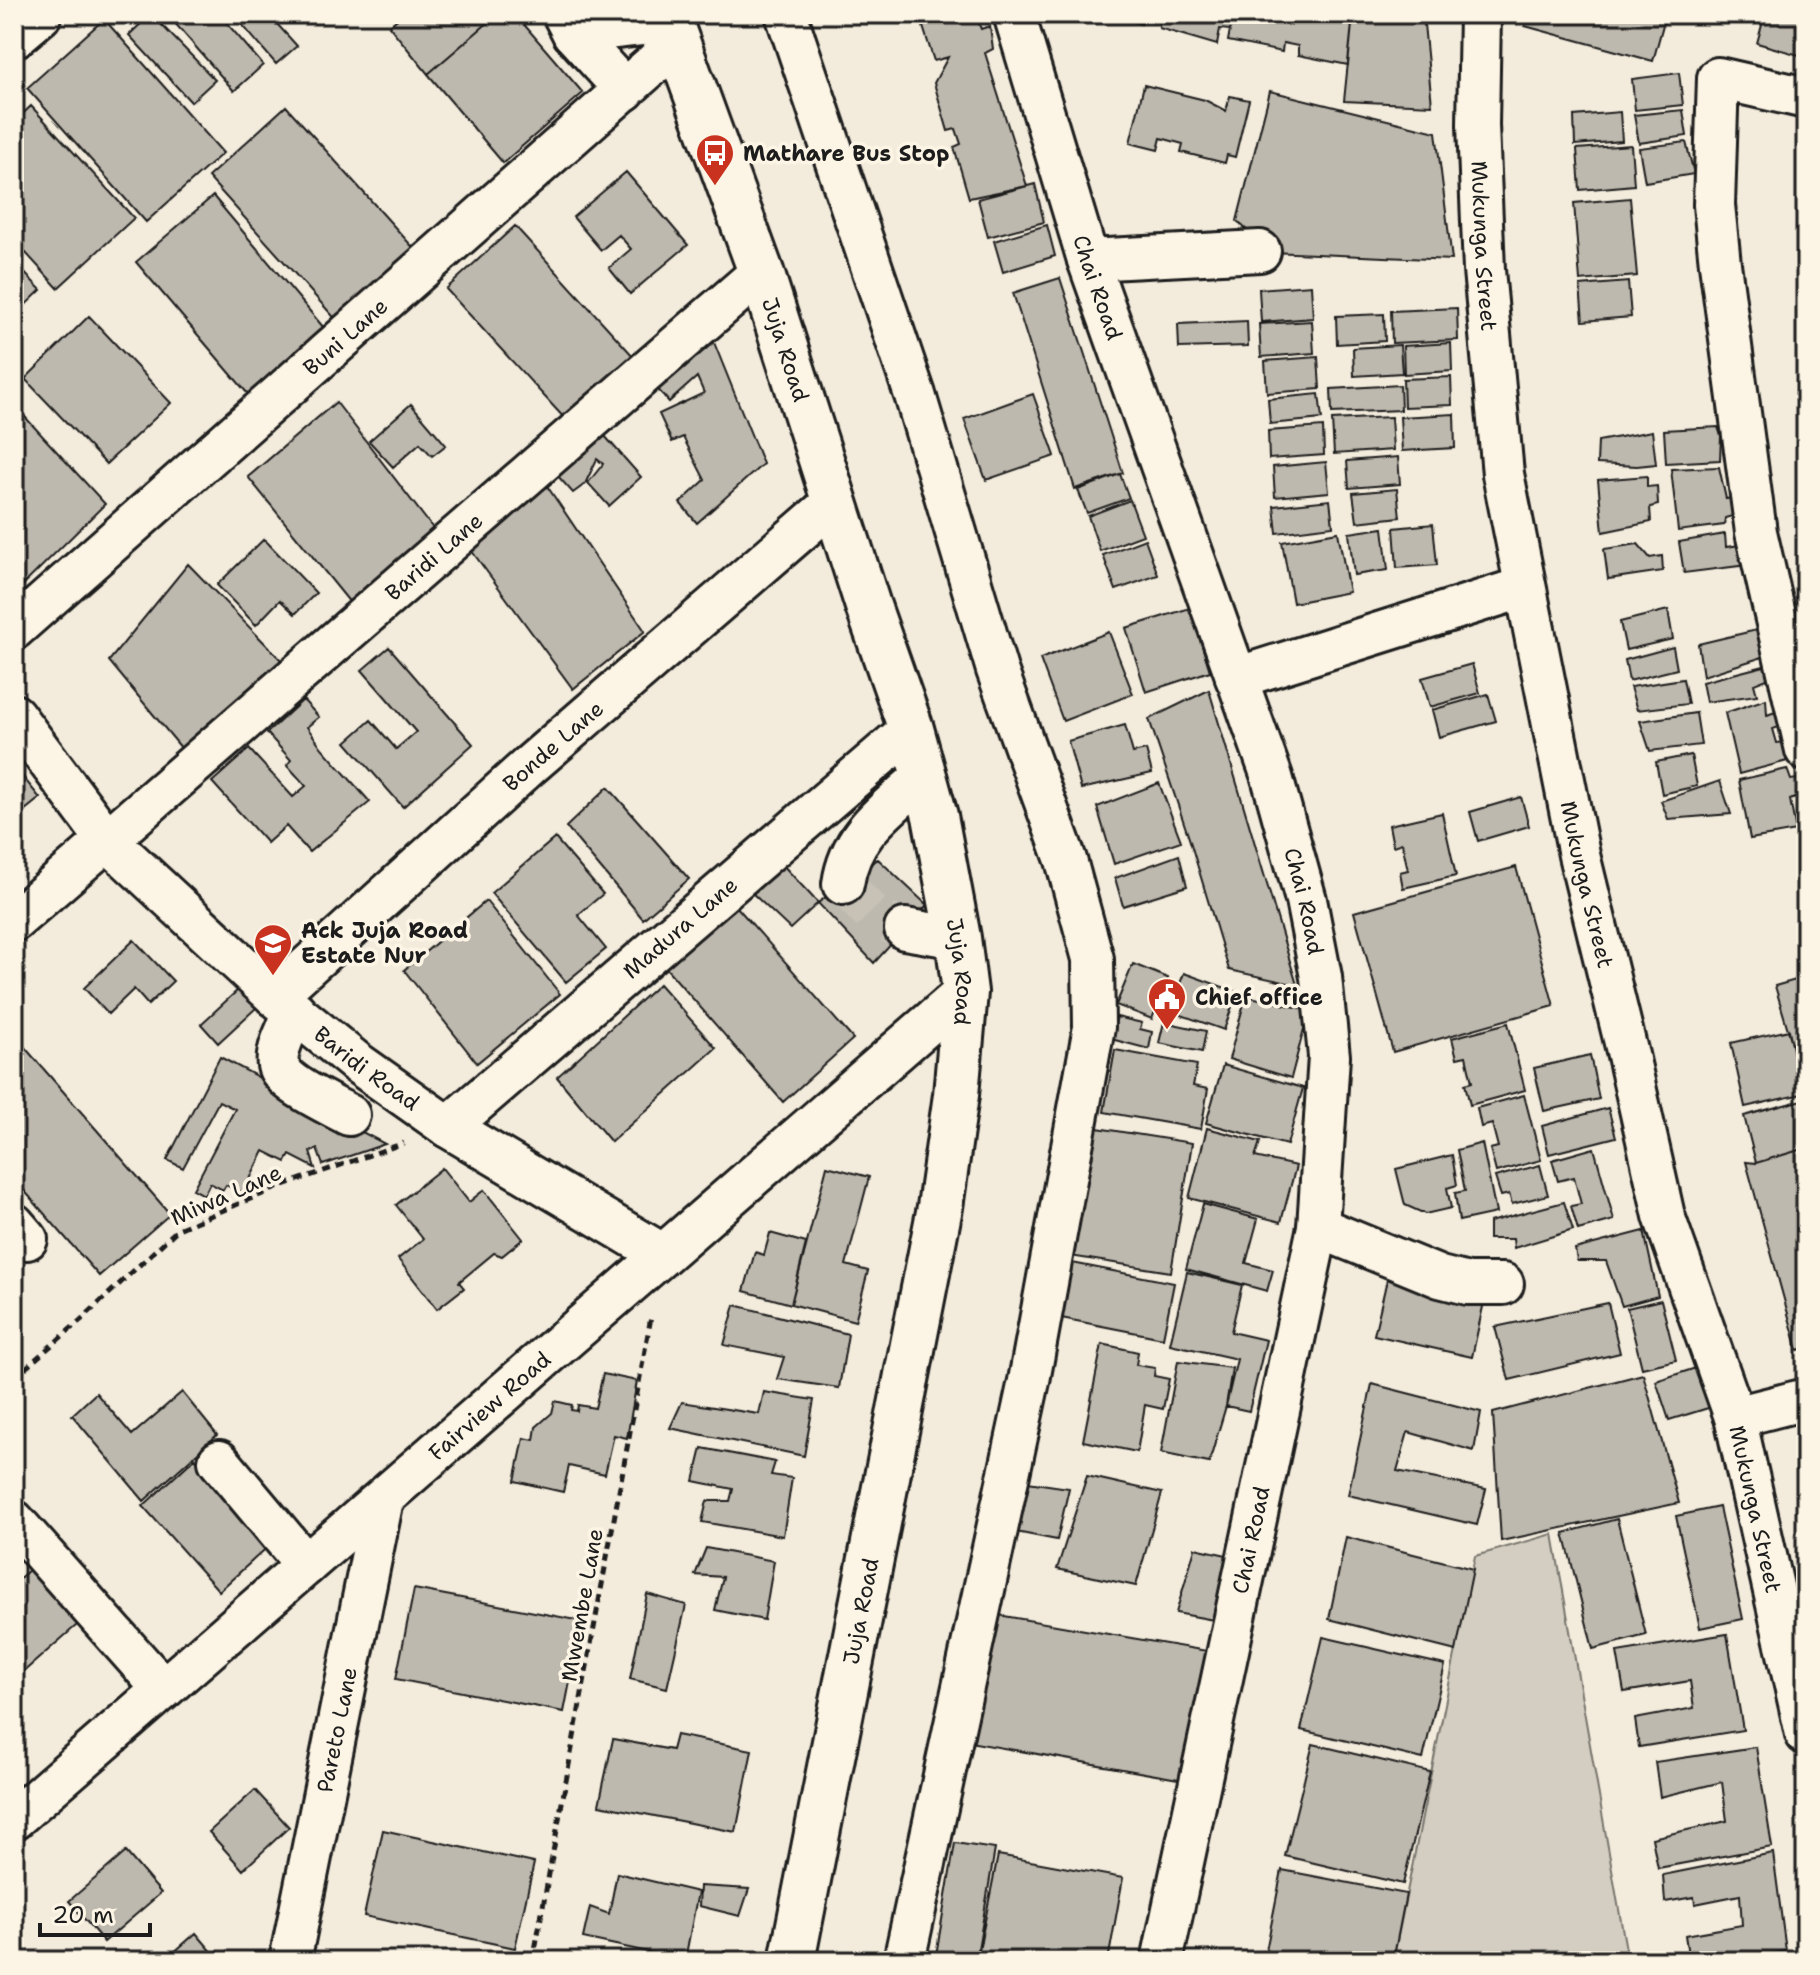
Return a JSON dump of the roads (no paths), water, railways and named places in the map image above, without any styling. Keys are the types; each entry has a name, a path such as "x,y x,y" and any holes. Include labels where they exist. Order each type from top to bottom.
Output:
{"main road":[{"path":"14,35 39,14"},
{"name":"Juja Road","path":"671,26 761,272 911,729 935,816 965,992 956,1095 940,1207 792,1961"}],"street":[{"path":"786,14 910,379 997,670 1066,860 1093,959 1094,1027 1032,1365 904,1961"},
{"name":"Chai Road","path":"1014,14 1088,260 1272,777 1306,900 1321,977 1329,1056 1318,1227 1162,1961"},
{"name":"Mukunga Street","path":"1480,14 1478,125 1484,270 1503,474 1579,855 1664,1216 1735,1417 1806,1734"},
{"path":"568,24 671,26"},
{"path":"568,24 625,90"},
{"name":"Buni Lane","path":"14,629 625,90 671,26"},
{"path":"1806,98 1718,78 1714,205 1756,532 1806,750"},
{"path":"1088,260 1260,251"},
{"name":"Baridi Lane","path":"14,921 761,272"},
{"name":"Bonde Lane","path":"285,1004 540,757 834,502"},
{"path":"1236,678 1525,587"},
{"name":"Baridi Road","path":"14,715 106,839 285,1004 356,1062 448,1127 662,1254"},
{"name":"Madura Lane","path":"448,1127 911,729"},
{"path":"843,884 846,863 864,831 924,776"},
{"path":"905,929 958,938"},
{"name":"Fairview Road","path":"14,1819 965,992"},
{"path":"285,1004 277,1062 279,1070 291,1082 349,1115"},
{"path":"1318,1227 1440,1277 1468,1284 1503,1284"},
{"path":"1735,1417 1806,1399"},
{"path":"219,1461 306,1565"},
{"name":"Pareto Lane","path":"290,1961 383,1499"},
{"path":"14,1521 163,1689"}],"tunnel":[{"path":"843,884 877,919 905,929"}],"place":[{"name":"Mathare Bus Stop","path":"715,187"},
{"name":"Ack Juja Road Estate Nur","path":"273,977"},
{"name":"Chief office","path":"1167,1031"}]}
